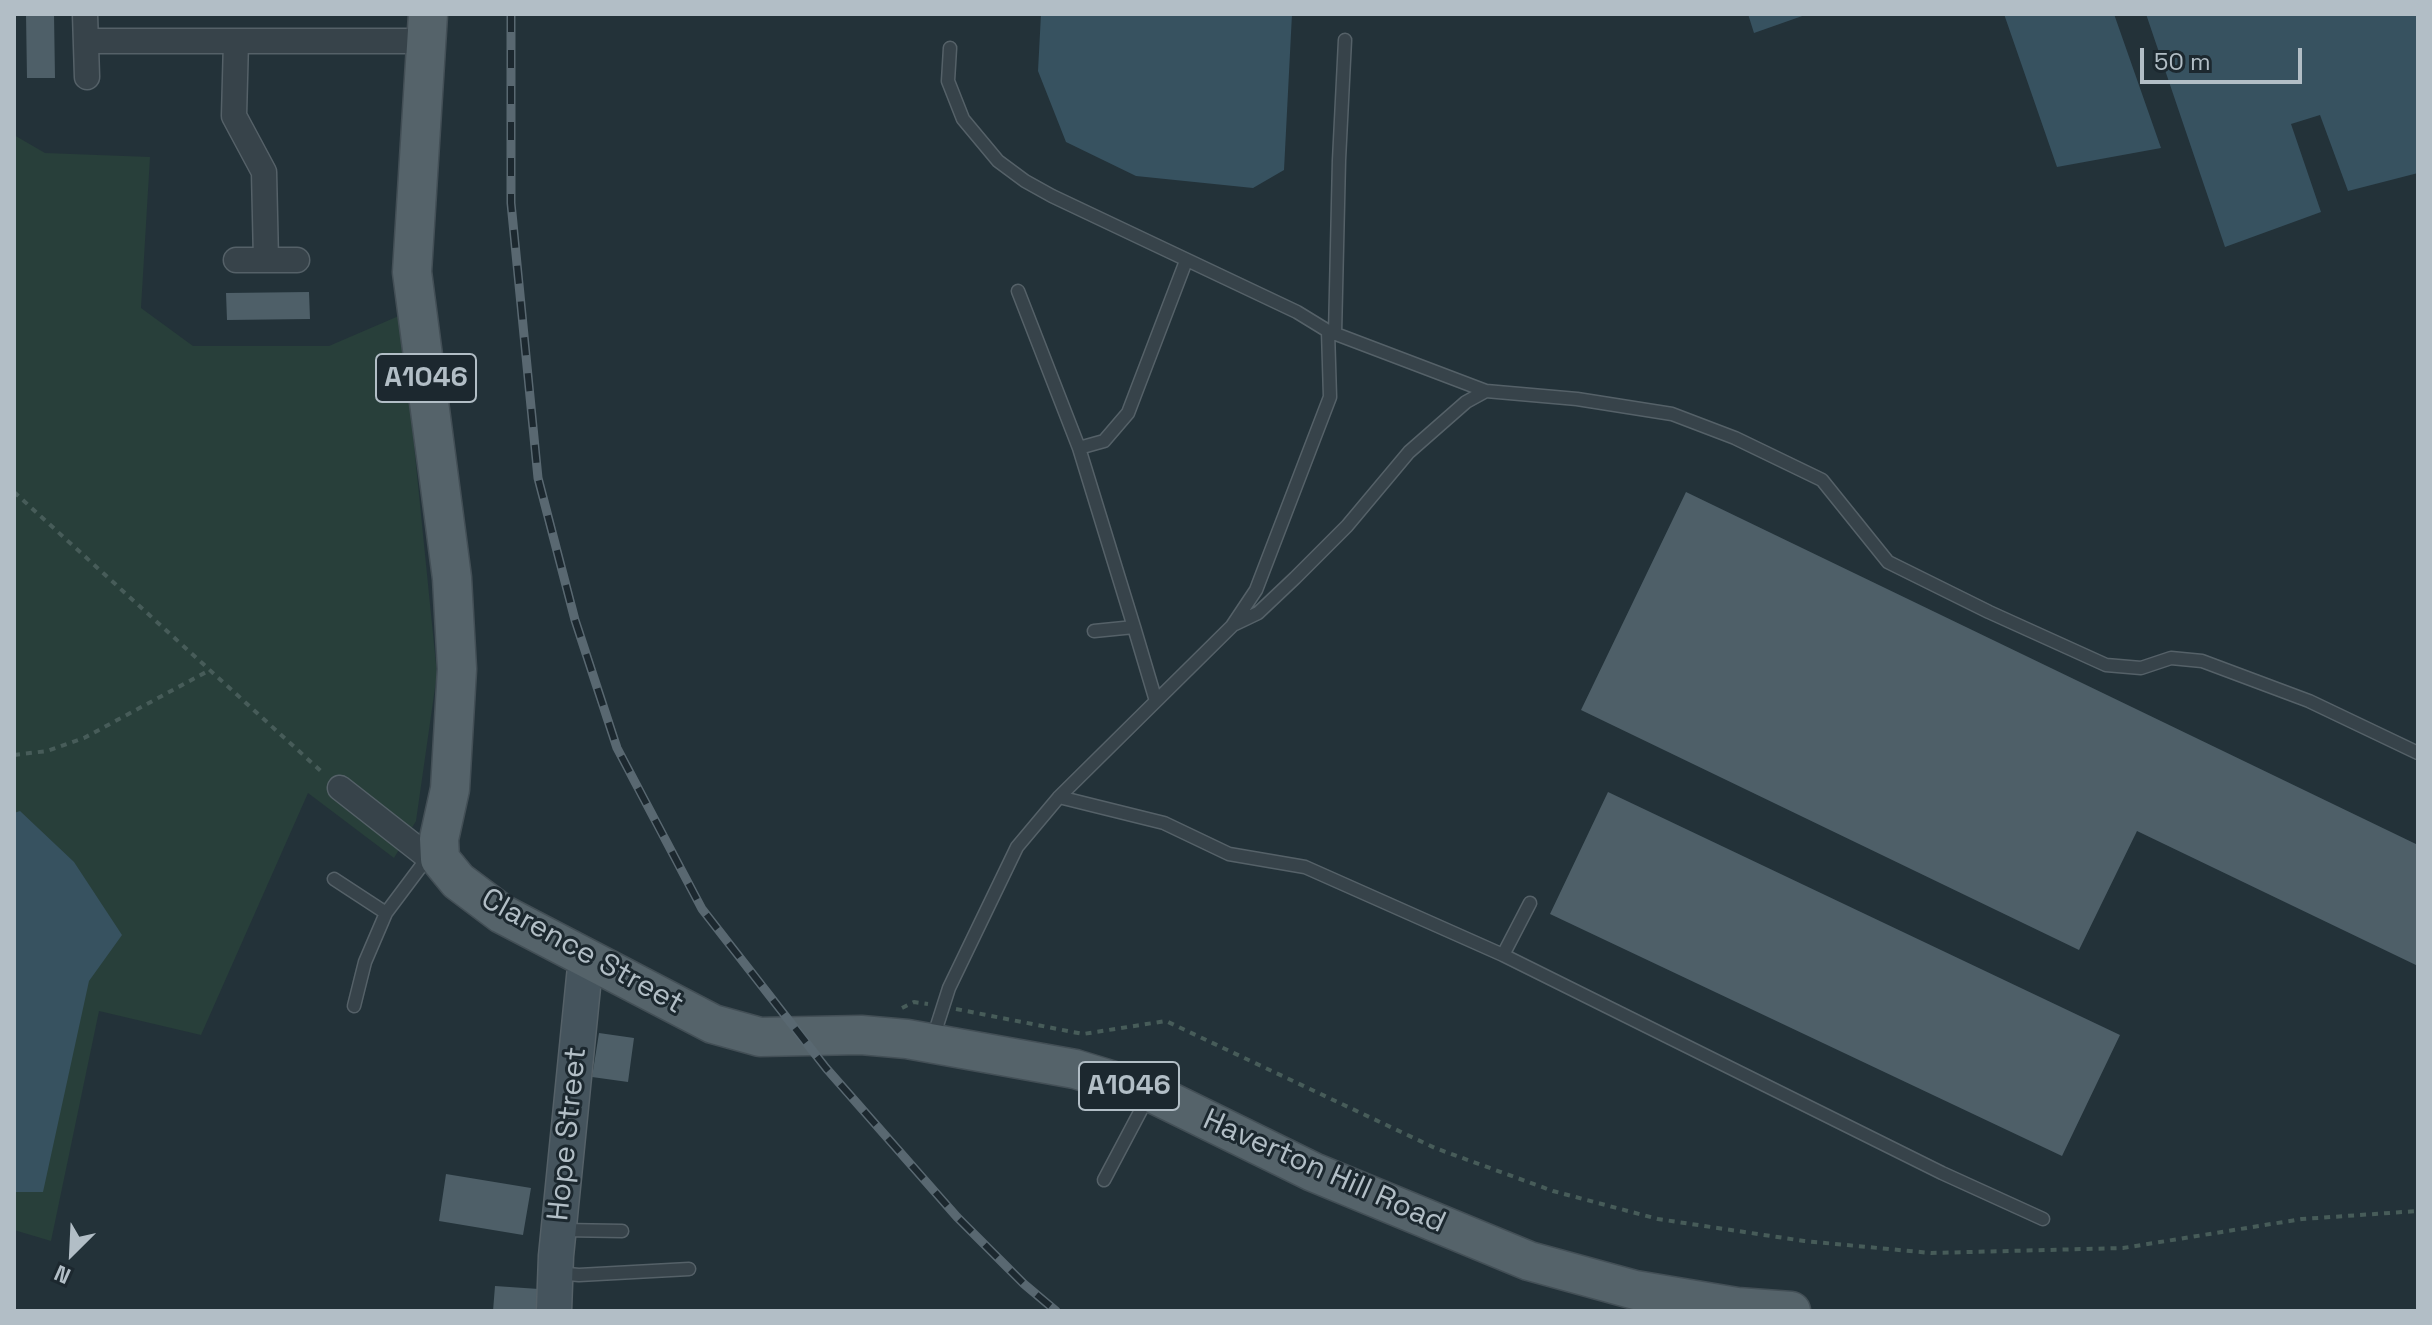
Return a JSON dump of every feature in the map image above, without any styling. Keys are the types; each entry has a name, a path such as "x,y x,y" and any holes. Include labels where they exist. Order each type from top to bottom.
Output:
{"main road":[{"name":"A1046","path":"427,28 412,272 452,578 457,669 450,789 434,858"},
{"name":"Clarence Street","path":"434,858 458,881 502,914 713,1024 760,1037"},
{"name":"Hope Street","path":"554,1311 555,1273 586,957"},
{"name":"Haverton Hill Road","path":"760,1037 861,1035 932,1043 1075,1069 1150,1092 1313,1172 1529,1261 1635,1290 1737,1307 1791,1311"}],"street":[{"path":"85,14 87,77"},
{"path":"86,41 236,41 427,28"},
{"path":"236,41 234,116 264,172 266,260"},
{"path":"236,260 297,260"},
{"name":"Clarence Street","path":"340,788 434,858"}],"lane":[{"path":"932,1043 949,988 1017,847 1059,797 1232,626 1256,590 1330,397 1345,40"},
{"path":"950,48 948,81 963,119 998,161 1052,196 1297,312 1332,333 1486,391 1577,399 1685,418 1822,480 1888,562 2002,618 2106,665 2141,668 2171,658 2202,661 2309,701 2418,753"},
{"path":"1079,448 1104,441 1128,413 1186,261"},
{"path":"1018,291 1079,448 1156,701"},
{"path":"1232,626 1258,613 1286,588 1347,526 1409,452 1466,402 1486,391"},
{"path":"1094,631 1134,627"},
{"path":"1059,797 1164,823 1229,854 1305,867 1503,955 1942,1173 2043,1219"},
{"path":"354,1006 365,962 386,913 434,858"},
{"path":"334,879 386,913"},
{"path":"1503,955 1530,903"},
{"path":"1104,1180 1150,1092"},
{"path":"559,1230 622,1231"},
{"path":"555,1273 579,1275 689,1269"}],"path":[{"path":"14,492 340,788"},
{"path":"14,755 47,751 84,738 209,670"},
{"path":"894,1012 914,1002 1083,1034 1166,1021 1435,1148 1553,1191 1658,1219 1804,1241 1931,1253 2123,1248 2302,1219 2418,1211"}],"green space":[{"path":"14,135 45,153 150,157 141,308 193,346 329,346 401,315 437,674 416,821 394,858 308,793 201,1035 99,1011 51,1241 14,1230"}],"water":[{"path":"1041,14 1292,14 1284,170 1253,188 1136,176 1066,142 1038,71"},
{"path":"1748,14 1808,14 1754,33"},
{"path":"2004,14 2114,14 2161,148 2057,167"},
{"path":"2146,14 2418,14 2418,173 2348,191 2320,115 2291,124 2321,212 2225,247"},
{"path":"20,811 74,862 122,935 89,981 43,1192 14,1192 14,813"}],"building":[{"path":"26,14 54,14 55,78 27,78"},
{"path":"309,292 310,319 227,320 226,293"},
{"path":"1686,492 2418,845 2418,966 2137,831 2079,950 1581,710"},
{"path":"1608,792 2120,1035 2062,1156 1550,914"},
{"path":"599,1033 634,1038 628,1082 592,1077"},
{"path":"446,1174 531,1188 523,1235 439,1221"},
{"path":"495,1286 539,1289 538,1311 493,1311"}],"railway":[{"path":"511,14 511,203 538,478 575,620 617,748 702,909 826,1068 957,1217 1024,1284 1056,1311"}]}
